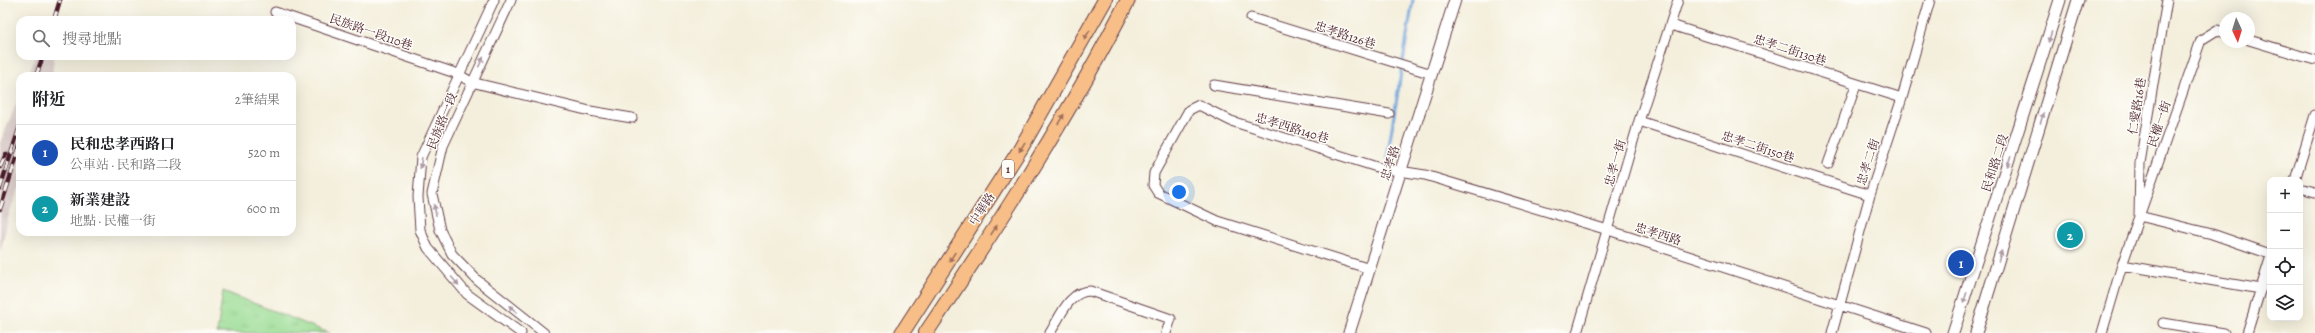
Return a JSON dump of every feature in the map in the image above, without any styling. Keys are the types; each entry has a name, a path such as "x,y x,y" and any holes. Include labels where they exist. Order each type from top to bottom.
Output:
{"main road":[{"name":"中華路","path":"902,333 1021,148 1105,0"},
{"name":"中華路","path":"926,333 1013,202 1103,48 1128,0"}],"street":[{"name":"民族路一段","path":"494,0 458,74 421,157 418,197 420,230 428,248 467,294 521,333"},
{"name":"民族路一段","path":"511,0 471,82 443,146 432,194 440,230 452,254 477,280 544,333"},
{"name":"忠孝路","path":"1350,333 1455,0"},
{"name":"忠孝一街","path":"1577,333 1639,121 1678,0"},
{"name":"忠孝二街","path":"1832,333 1838,305 1870,196 1902,98 1930,0"},
{"name":"民和路二段","path":"1953,333 2060,0"},
{"path":"1976,333 2078,0"},
{"name":"仁愛路16巷","path":"2139,216 2140,163 2167,0"},
{"name":"民族路一段110巷","path":"275,12 287,16"},
{"name":"忠孝路126巷","path":"1251,18 1432,74"},
{"name":"民族路一段110巷","path":"296,19 458,74 471,82 590,111 632,118"},
{"name":"忠孝二街130巷","path":"1671,25 1856,85 1902,98"},
{"name":"民權一街","path":"2102,333 2122,265 2201,40 2217,30 2219,30"},
{"path":"2255,42 2315,60"},
{"path":"1214,85 1389,114"},
{"path":"1828,164 1856,85"},
{"name":"忠孝西路140巷","path":"1370,269 1217,221 1158,193 1153,185 1154,173 1189,110 1200,105 1231,121 1380,168"},
{"path":"2296,177 2315,115"},
{"name":"忠孝二街150巷","path":"1639,121 1870,196"},
{"name":"忠孝西路","path":"1380,168 1400,173 1425,175 1608,230 1926,333"},
{"path":"2303,189 2315,192"},
{"path":"2139,216 2212,234 2267,253"},
{"path":"2122,265 2261,289"},
{"path":"2247,333 2267,269"},
{"path":"1050,333 1074,295 1082,291 1090,291 1171,319 1166,333"},
{"path":"2163,324 2224,333"}],"shaded area":[{"path":"34,60 54,60 52,72 30,72"},
{"path":"16,105 16,196 10,211 0,253 0,143"}],"green space":[{"path":"223,291 329,333 217,333"}],"waterway":[{"path":"1387,158 1413,0"}],"railway":[{"path":"55,16 60,0"},
{"path":"37,72 42,60"},
{"path":"0,188 16,138"},
{"path":"0,167 6,154"},
{"path":"0,209 16,159"}],"place":[{"name":"新業建設","path":"2070,235"},
{"name":"民和忠孝西路口","path":"1961,263"}]}
